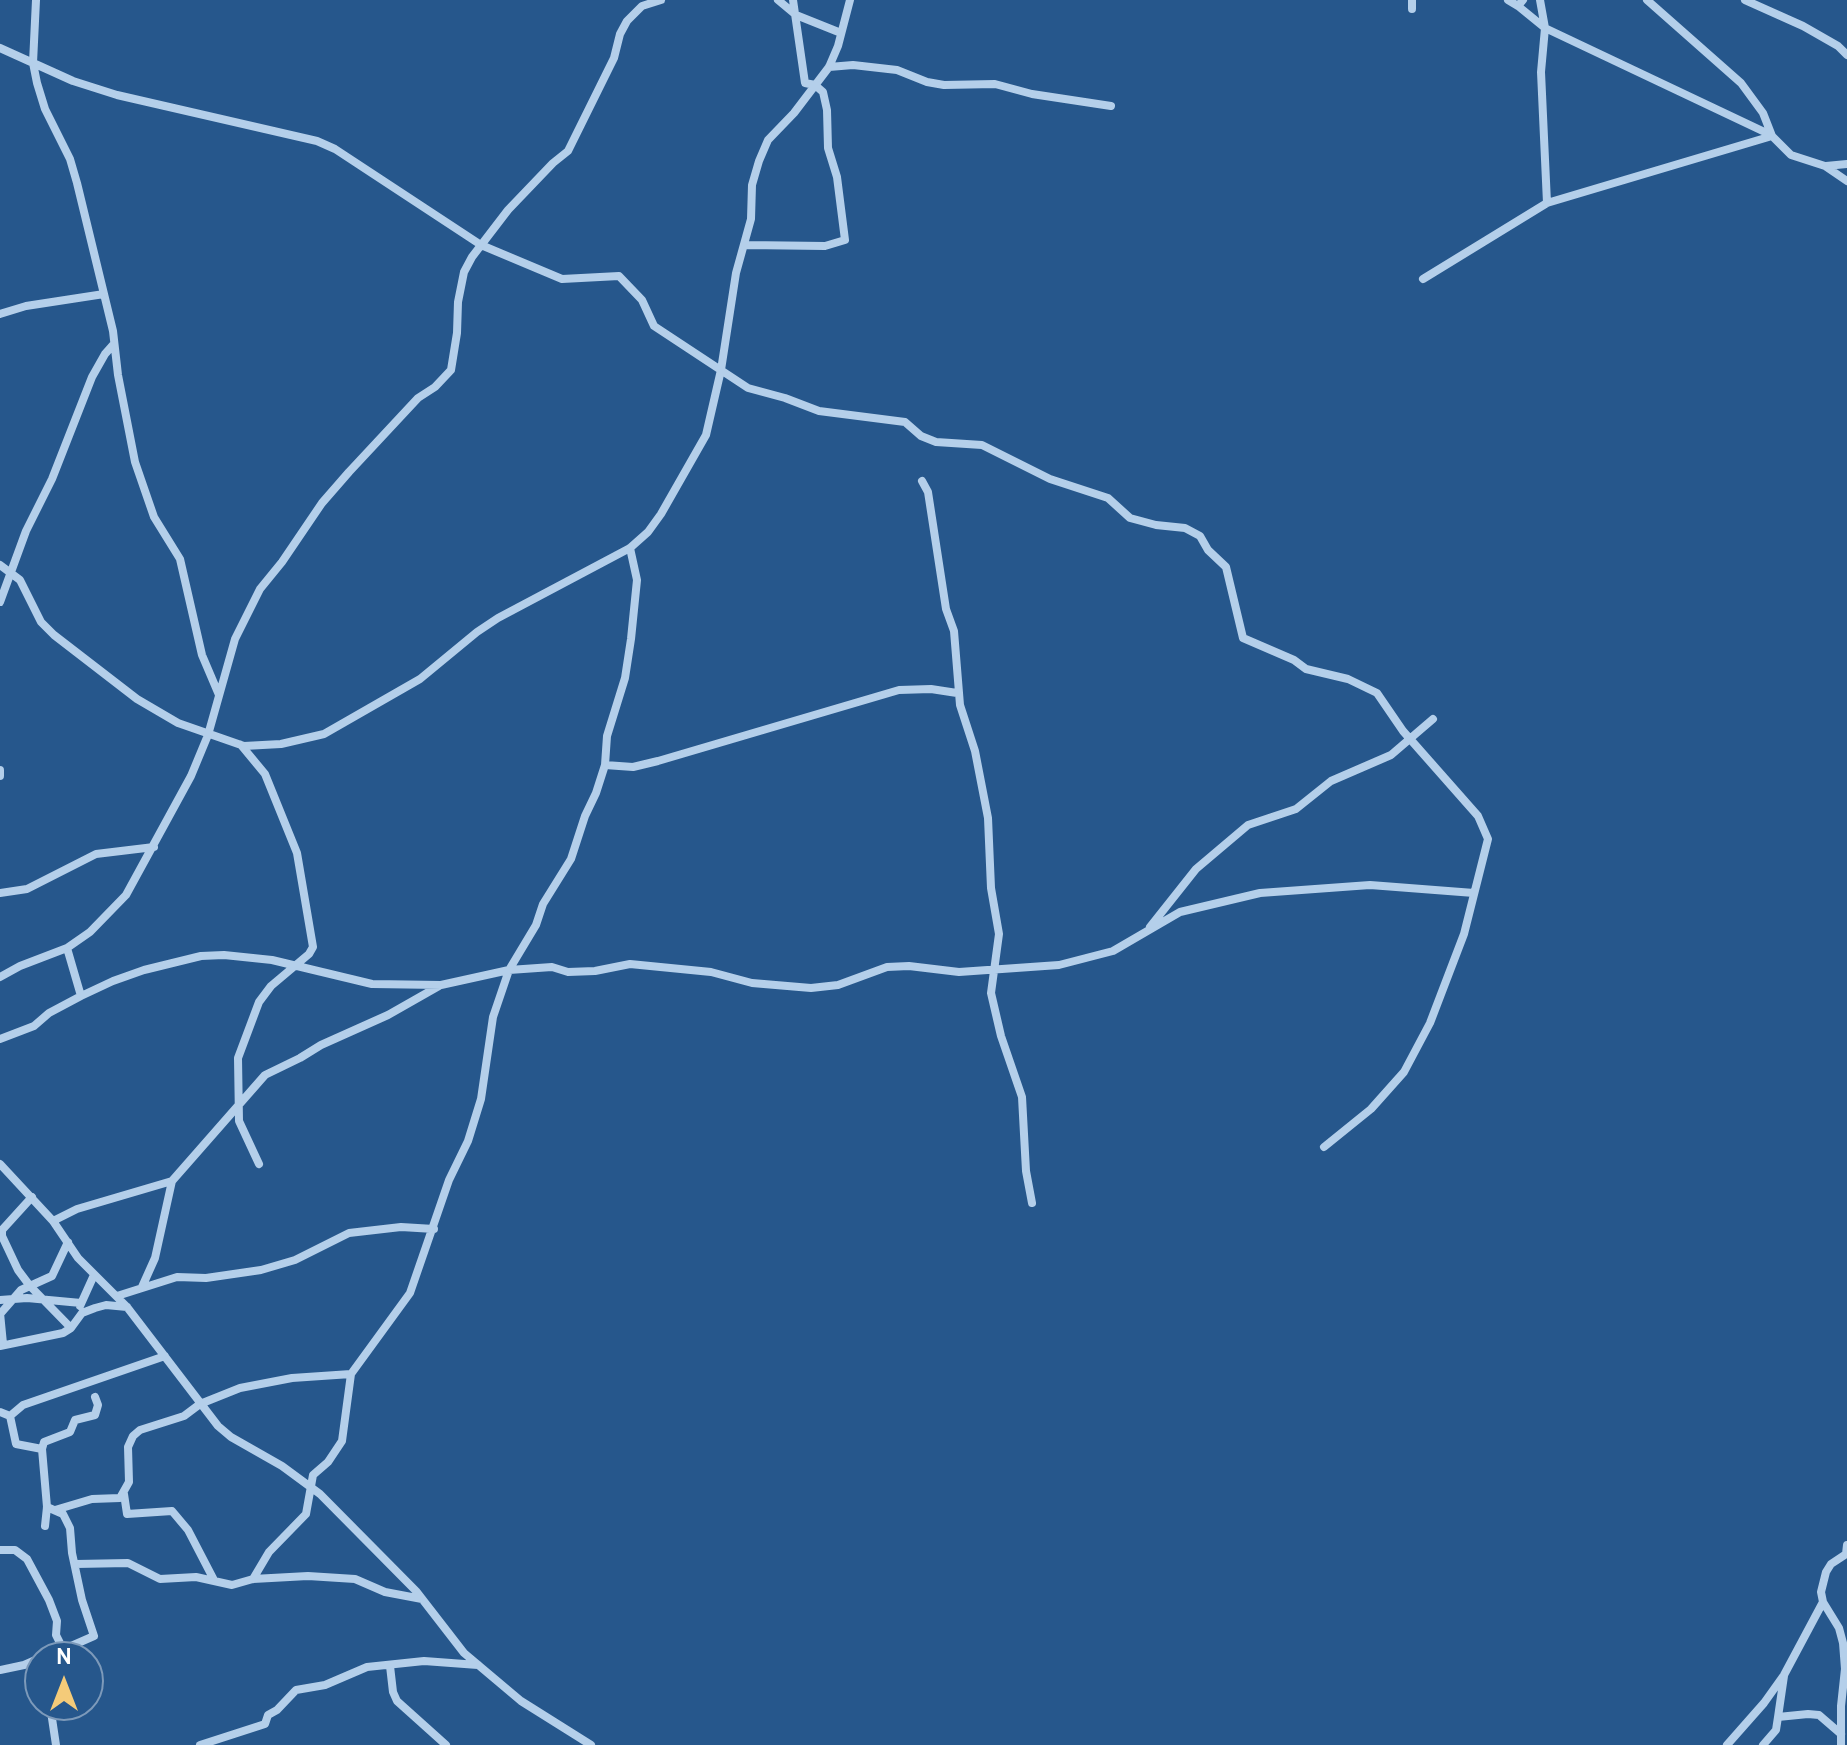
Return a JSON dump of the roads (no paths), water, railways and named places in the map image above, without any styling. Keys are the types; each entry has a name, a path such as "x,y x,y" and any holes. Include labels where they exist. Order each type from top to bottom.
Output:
{"street":[{"path":"36,0 33,63 45,109 70,159 113,331 135,462 154,517 180,559 202,655 219,695"},
{"path":"0,977 67,948 90,932 126,895 191,776 208,735 235,639 260,589 340,482 418,398 435,387 451,370 464,272 508,210 568,151 614,58 627,21 642,6 661,0"},
{"path":"778,0 796,15 841,33"},
{"path":"746,245 825,246 845,240 837,177 828,148 827,110 823,92 815,85 805,83 793,0"},
{"path":"0,565 20,580 41,622 54,635 137,699 178,723 208,735 241,745 281,744 324,734 420,679 498,618 630,548 648,532 661,514 706,435 721,370 736,273 751,219 752,185 768,140 794,113 829,67 850,0"},
{"path":"1508,0 1521,3 1545,28 1772,136 1791,155 1825,166 1847,181"},
{"path":"1540,0 1545,28 1541,72 1547,203"},
{"path":"1647,0 1741,83 1763,113 1772,136"},
{"path":"1745,0 1803,26 1844,50"},
{"path":"0,48 73,81 117,95 317,141 335,149 481,245 562,279 619,276 642,300 654,326 748,388 819,411 905,422 921,436 936,442 982,445 1050,479 1108,498 1130,518 1185,528 1200,536 1208,550 1226,567 1243,638 1294,660 1306,669 1348,679 1377,693 1410,739 1478,816 1488,839 1464,934 1430,1023 1404,1072 1371,1109 1324,1147"},
{"path":"829,67 853,65 897,70 944,85 995,84 1032,94 1111,106"},
{"path":"1423,279 1547,203 1772,136"},
{"path":"1825,166 1847,164"},
{"path":"0,314 26,306 104,294"},
{"path":"0,602 3,583 11,572 26,531 52,479 86,400 92,377 113,345"},
{"path":"922,481 928,492 946,609 954,631 957,693 975,751 988,818 991,888 999,934 991,993 1024,1111 1026,1171 1032,1203"},
{"path":"253,1579 269,1552 306,1514 313,1475 328,1462 342,1441 351,1374 410,1293 449,1180 468,1141 481,1099 493,1017 509,970 536,925 543,904 571,859 605,765 607,736 625,678 636,606 637,580 630,548"},
{"path":"605,765 633,767 899,690 931,689 957,693"},
{"path":"1145,934 1196,869 1248,825 1296,809 1331,781 1391,755 1433,719"},
{"path":"241,745 265,774 297,853 313,947 309,954 271,986 259,1002 238,1058 239,1121 259,1164"},
{"path":"0,770 0,776"},
{"path":"0,893 27,889 96,854 154,847"},
{"path":"0,1039 34,1026 49,1013 113,981 201,956 244,955 372,984 441,985 509,970 552,967 568,972 595,971 630,964 711,972 752,983 811,988 838,985 887,967 909,966 959,972 1059,965 1113,951 1180,912 1260,893 1370,885 1474,893"},
{"path":"67,948 81,996"},
{"path":"142,1287 155,1258 172,1181 265,1075 321,1045 388,1015 441,985"},
{"path":"0,1164 53,1221 78,1258 127,1307 200,1404 231,1437 282,1466 311,1487 423,1599 453,1642 521,1701 591,1745"},
{"path":"53,1221 77,1209 172,1181"},
{"path":"32,1197 2,1230 2,1236 12,1260 30,1286 71,1328"},
{"path":"117,1296 177,1277 206,1278 261,1270 295,1260 349,1233 401,1227 434,1229"},
{"path":"68,1242 52,1276 5,1300 0,1313 2,1345 55,1335 71,1328 82,1313 106,1305 127,1307"},
{"path":"77,1318 94,1275"},
{"path":"5,1300 44,1299 81,1303"},
{"path":"10,1416 23,1405 165,1356"},
{"path":"51,1508 92,1499 120,1498 129,1482 128,1447 140,1430 184,1416 200,1404 253,1385 292,1378 351,1374"},
{"path":"45,1526 51,1508 42,1449 44,1442 70,1432 75,1420 95,1415 98,1405 95,1397"},
{"path":"0,1412 10,1416"},
{"path":"10,1416 16,1444 42,1449"},
{"path":"124,1494 127,1514 172,1511 188,1530 214,1580"},
{"path":"51,1508 63,1514 70,1528 82,1600 94,1636 82,1641"},
{"path":"1841,1745 1844,1652 1839,1628 1823,1602 1821,1583 1831,1564 1846,1554 1847,1545"},
{"path":"0,1550 15,1550 27,1559 49,1600 57,1621 59,1641"},
{"path":"76,1564 128,1563 138,1566 148,1576 160,1579 196,1577 232,1585 253,1579 308,1576 355,1579 385,1592 423,1599"},
{"path":"1727,1745 1784,1675 1823,1602"},
{"path":"200,1745 265,1724 268,1715 296,1690 325,1685 367,1667 424,1661 478,1665"},
{"path":"0,1670 24,1665"},
{"path":"390,1666 397,1701 446,1745"},
{"path":"1763,1745 1776,1730 1784,1675"},
{"path":"1778,1717 1819,1715 1841,1734"},
{"path":"52,1721 56,1745"}]}
